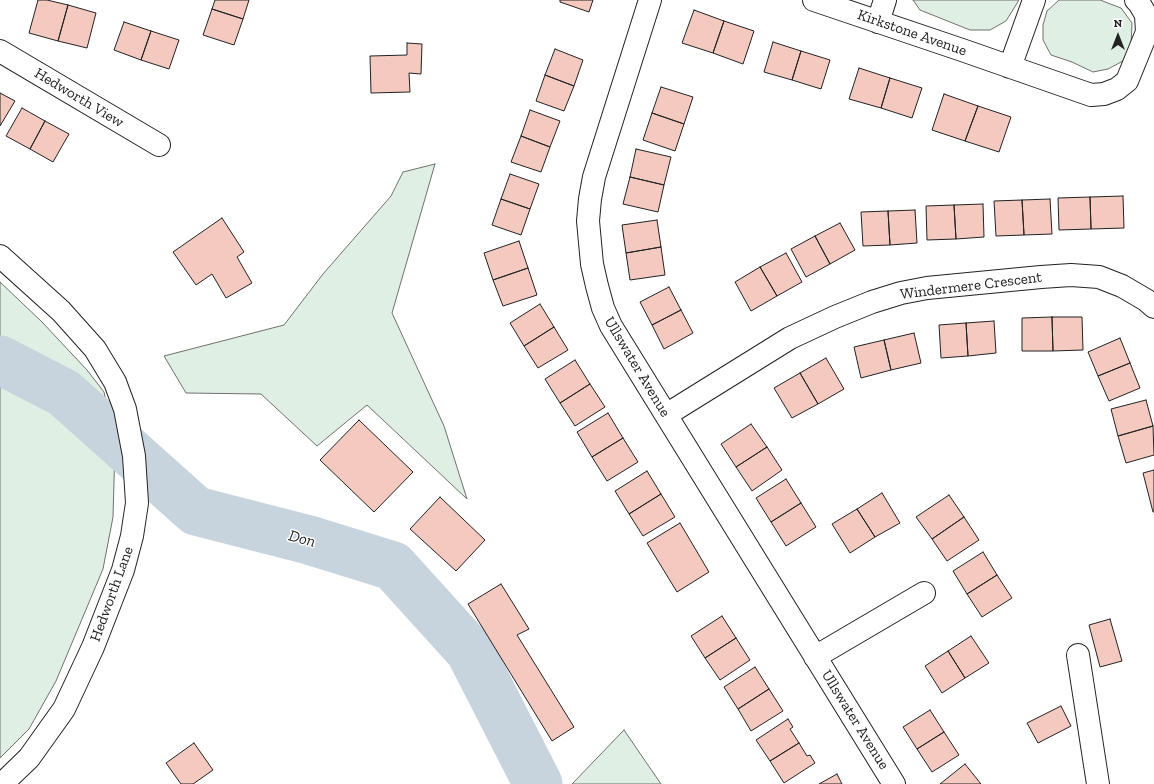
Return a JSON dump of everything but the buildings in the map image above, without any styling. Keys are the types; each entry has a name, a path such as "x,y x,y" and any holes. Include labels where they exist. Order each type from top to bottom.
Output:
{"street":[{"name":"Ullswater Avenue","path":"650,0 594,177 590,199 588,221 592,264 603,308 610,326 894,784"},
{"name":"Kirkstone Avenue","path":"814,0 1091,95 1104,94 1117,89 1127,81 1147,32 1146,15 1136,0"},
{"path":"878,22 885,0"},
{"path":"1010,67 1034,0"},
{"name":"Hedworth View","path":"0,50 159,145"},
{"name":"Hedworth Lane","path":"0,256 61,311 95,349 115,382 125,409 134,456 137,503 132,536 123,570 93,647 64,709 29,758 2,784"},
{"name":"Windermere Crescent","path":"666,415 790,338 859,307 901,293 927,288 1071,275 1099,277 1122,286 1146,300 1154,307"},
{"name":"Ullswater Avenue","path":"815,657 924,593"},
{"path":"1078,655 1098,784"}],"green space":[{"path":"913,0 1019,0 1006,21 990,30 970,30 920,10"},
{"path":"1059,0 1100,0 1121,8 1132,23 1131,46 1123,61 1108,69 1093,72 1072,62 1051,55 1043,40 1043,25 1047,11"},
{"path":"435,164 392,313 444,426 467,499 367,405 317,446 261,394 186,393 164,356 284,325 323,274 391,196 403,172"},
{"path":"0,282 42,322 87,370 104,392 115,446 113,517 103,569 56,681 29,729 0,758"},
{"path":"624,730 661,784 572,784"}],"waterway":[{"name":"Don","path":"0,360 64,393 196,511 309,540 393,566 470,651 538,784"}]}
